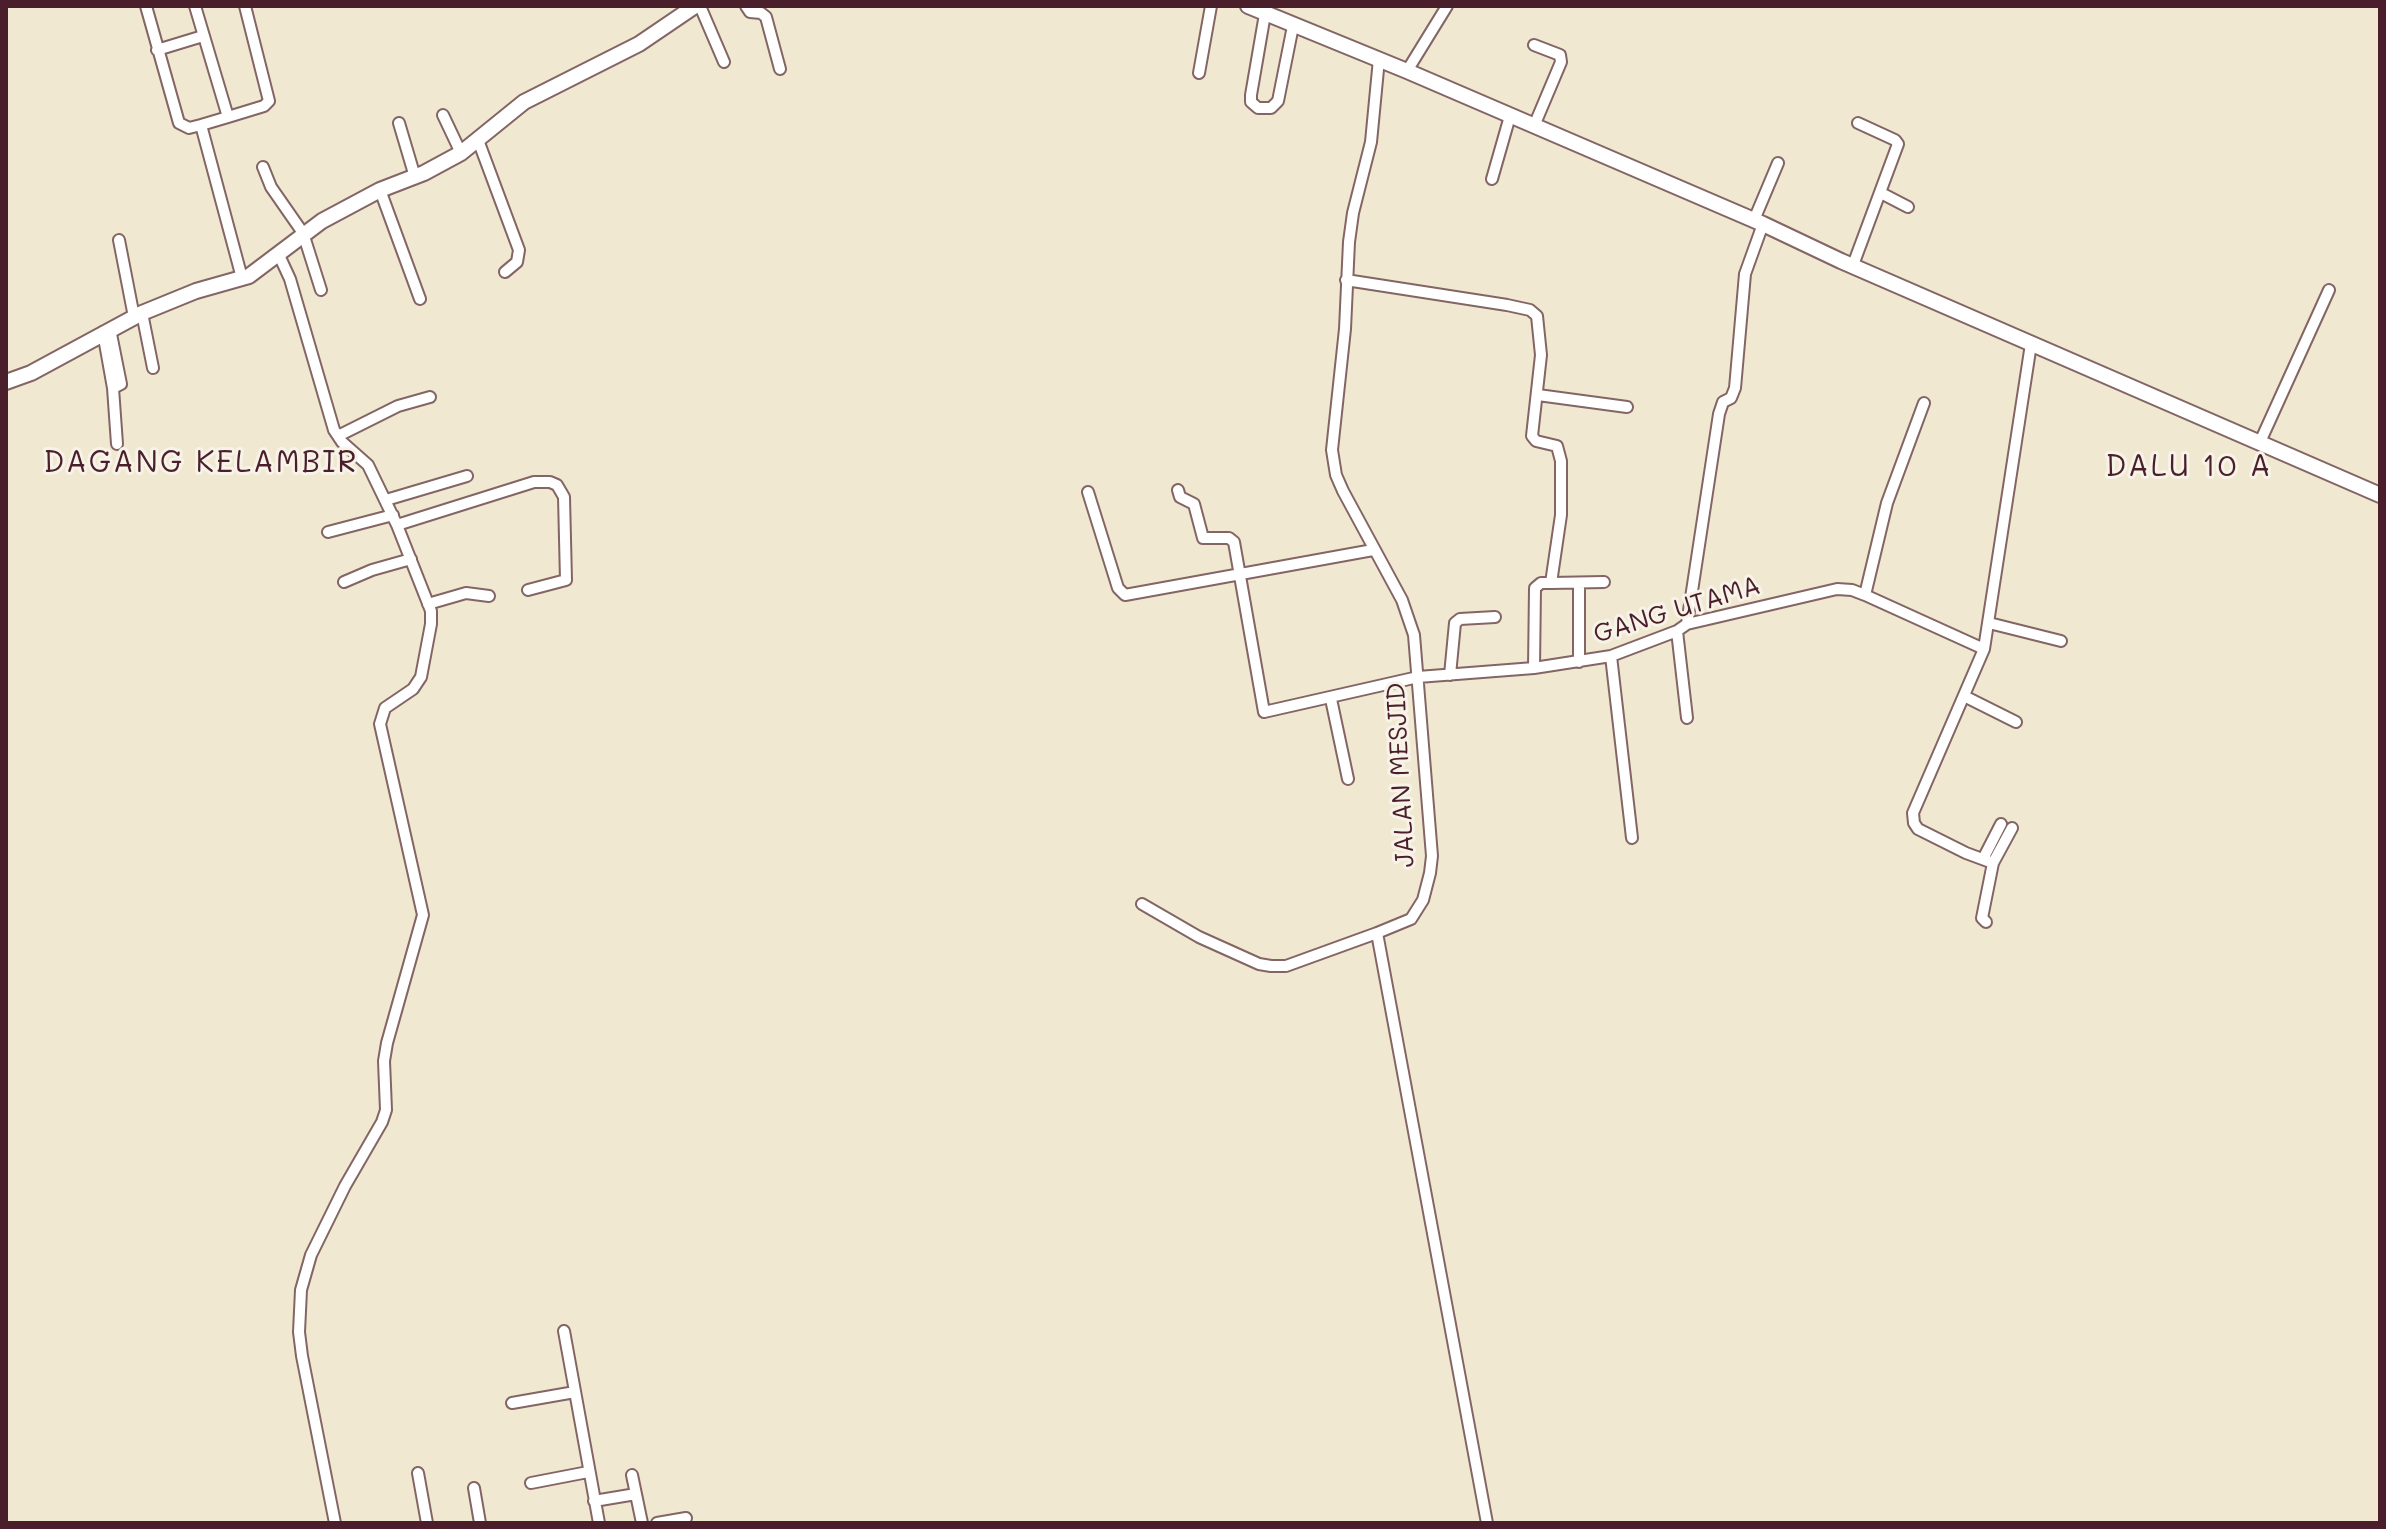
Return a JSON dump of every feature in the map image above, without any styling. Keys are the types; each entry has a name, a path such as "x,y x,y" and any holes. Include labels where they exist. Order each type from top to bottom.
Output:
{"street":[{"path":"146,6 179,123 189,128 264,106 269,101 245,6"},
{"path":"195,6 228,117"},
{"path":"6,382 31,373 138,315 256,271 303,233 380,190 415,177 461,153 524,102 639,44 697,6 724,62"},
{"path":"746,6 750,12 766,17 780,69"},
{"path":"1199,73 1211,6"},
{"path":"1248,6 1759,222 2380,495"},
{"path":"1407,71 1447,6"},
{"path":"1265,14 1251,95 1251,102 1258,108 1271,108 1278,101 1293,26"},
{"path":"157,50 203,36"},
{"path":"1534,45 1560,55 1561,62 1534,126"},
{"name":"JALAN MESJID","path":"1142,904 1199,937 1259,964 1286,966 1411,919 1423,900 1432,856 1414,635 1409,613 1343,491 1333,462 1353,213 1371,142 1379,59"},
{"path":"443,115 461,153"},
{"path":"1492,179 1510,116"},
{"path":"399,123 415,177"},
{"path":"1853,265 1897,142 1858,123"},
{"path":"201,125 242,278"},
{"path":"478,140 519,250 517,262 505,272"},
{"path":"1687,624 1719,414 1723,402 1731,398 1735,388 1745,274 1778,163"},
{"path":"263,167 271,187 303,233 321,290"},
{"path":"380,190 420,299"},
{"path":"1881,193 1908,207"},
{"path":"119,240 153,368"},
{"path":"278,253 288,273 305,337 338,436 368,465 386,500 428,604 431,624 421,677 413,689 385,708 380,724 420,895 421,922 387,1043 384,1116 311,1255 301,1290 299,1332 302,1356 335,1523"},
{"path":"1346,280 1507,305 1534,312 1537,316 1541,338 1532,436 1536,441 1557,446 1561,461 1561,515 1551,583"},
{"path":"2260,442 2329,290"},
{"path":"106,331 117,444"},
{"path":"1988,861 1918,829 1913,819 1913,809 1984,649 2031,344"},
{"path":"1538,395 1627,407"},
{"path":"338,436 398,406 430,397"},
{"path":"1865,595 1887,503 1924,403"},
{"path":"386,500 467,476"},
{"path":"328,532 395,520 534,482 550,482 557,485 564,497 566,580 528,590"},
{"path":"1178,490 1180,497 1194,504 1203,538 1232,539 1241,575"},
{"path":"1088,492 1120,593 1132,595 1373,550"},
{"path":"344,582 411,559"},
{"name":"GANG UTAMA","path":"1241,575 1264,712 1418,677 1534,668 1611,656 1677,631 1687,624 1827,591 1852,590 1984,649"},
{"path":"1534,668 1535,588 1541,583 1604,582"},
{"path":"1579,583 1579,662"},
{"path":"428,604 466,593 489,596"},
{"path":"1450,675 1455,623 1460,619 1495,617"},
{"path":"1989,623 2061,641"},
{"path":"1677,631 1687,718"},
{"path":"1611,656 1632,838"},
{"path":"1964,696 2016,722"},
{"path":"1331,699 1348,779"},
{"path":"1986,922 1982,918 1988,861 2006,826"},
{"path":"1377,933 1487,1523"},
{"path":"564,1331 599,1523"},
{"path":"512,1403 575,1392"},
{"path":"531,1483 588,1472"},
{"path":"418,1473 427,1523"},
{"path":"632,1475 642,1523"},
{"path":"474,1488 480,1523"},
{"path":"594,1501 636,1494"},
{"path":"657,1523 686,1518"}],"district":[{"name":"DAGANG KELAMBIR","path":"201,463"},
{"name":"DALU 10 A","path":"2189,467"}]}
